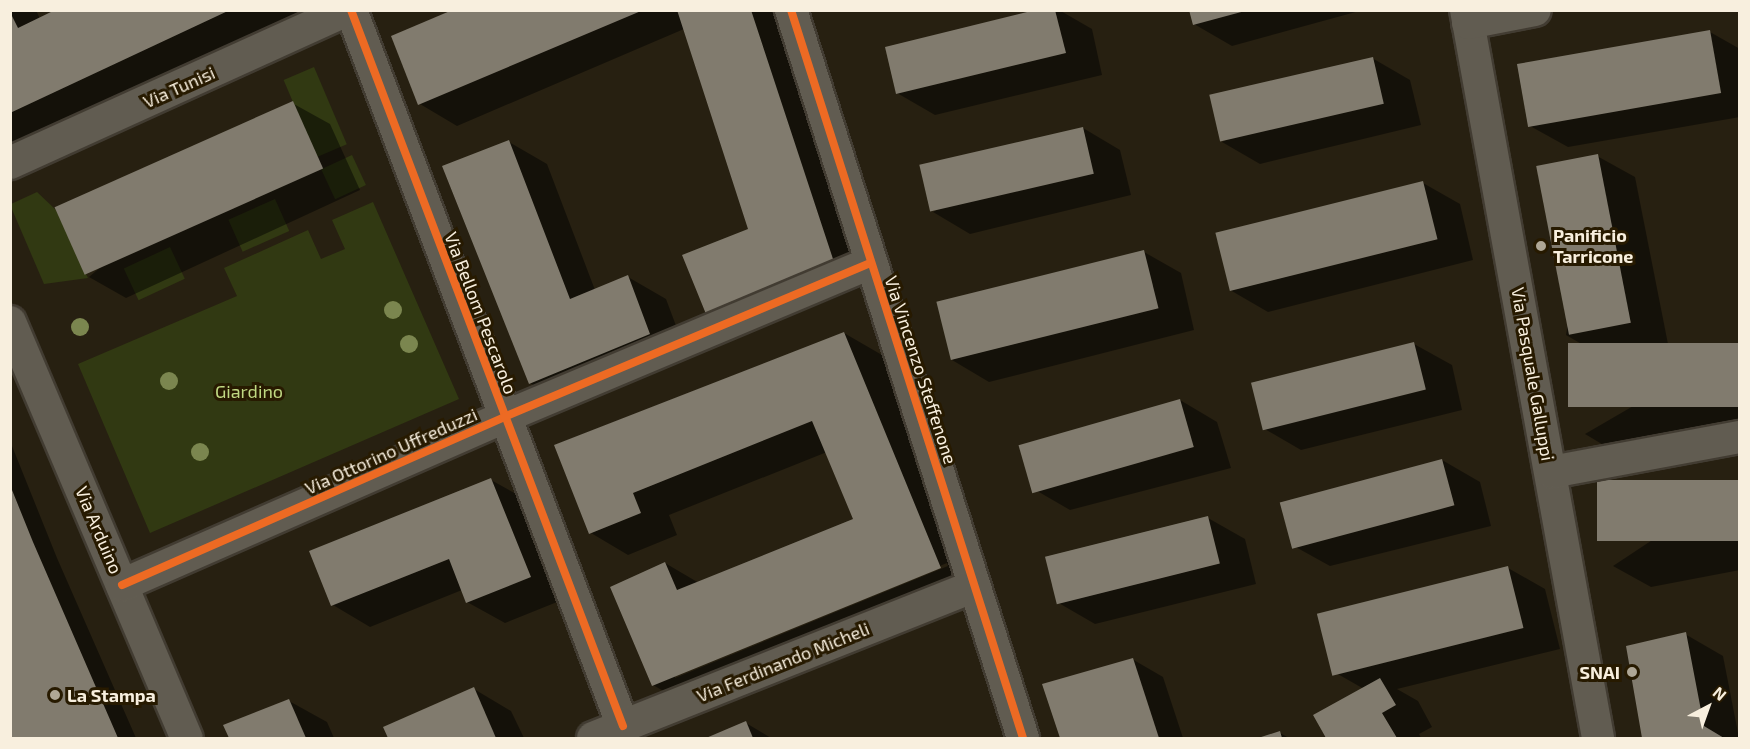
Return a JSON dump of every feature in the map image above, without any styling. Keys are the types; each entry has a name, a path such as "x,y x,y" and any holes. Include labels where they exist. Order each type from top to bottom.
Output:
{"street":[{"name":"Via Tunisi","path":"10,163 349,10"},
{"name":"Via Bellom Pescarolo","path":"349,10 623,726"},
{"name":"Via Vincenzo Steffenone","path":"791,10 1023,738"},
{"path":"1467,17 1535,10"},
{"name":"Via Pasquale Galluppi","path":"1467,17 1598,738"},
{"name":"Via Ottorino Uffreduzzi","path":"122,585 504,417 871,263"},
{"name":"Via Arduino","path":"10,322 187,738"},
{"path":"1551,472 1740,437"},
{"name":"Via Ferdinando Micheli","path":"593,738 974,586"}],"green space":[{"path":"314,67 347,144 316,157 284,80"},
{"path":"352,155 366,185 335,199 321,169"},
{"path":"37,192 56,210 88,278 44,284 11,207 11,204"},
{"path":"275,199 289,231 243,252 228,220"},
{"name":"Giardino","path":"373,202 459,399 150,533 78,364 237,296 224,268 308,230 321,259 345,249 332,220"},
{"path":"170,247 185,279 139,300 124,269"}],"building":[{"path":"55,10 230,10 10,113 10,12 18,28"},
{"path":"677,10 751,10 834,262 706,314 682,255 748,229"},
{"path":"1035,10 1055,10 1066,53 896,94 885,47"},
{"path":"1189,10 1245,10 1245,11 1193,25"},
{"path":"450,11 641,11 418,105 391,36"},
{"path":"1710,30 1721,93 1528,127 1517,64"},
{"path":"1373,57 1384,104 1220,142 1209,95"},
{"path":"293,101 323,169 85,275 55,207"},
{"path":"1083,127 1094,174 930,212 919,165"},
{"path":"509,140 570,299 628,275 650,334 529,384 442,166"},
{"path":"1598,154 1631,323 1569,335 1536,166"},
{"path":"1423,181 1438,239 1230,291 1215,233"},
{"path":"1144,250 1159,308 951,360 936,302"},
{"path":"844,332 941,568 652,686 610,587 665,562 677,590 853,519 812,421 633,493 641,513 589,534 554,445"},
{"path":"1414,342 1426,390 1263,430 1251,383"},
{"path":"1568,343 1740,343 1740,407 1568,407"},
{"path":"1180,399 1194,447 1032,493 1019,445"},
{"path":"1442,459 1454,505 1292,549 1280,502"},
{"path":"491,478 531,577 466,603 449,559 331,606 309,551"},
{"path":"1597,480 1740,480 1740,541 1597,541"},
{"name":"La Stampa","path":"10,485 33,542 118,738 10,738"},
{"path":"1208,516 1220,564 1057,604 1045,557"},
{"path":"1508,566 1523,628 1332,676 1317,614"},
{"path":"1686,632 1704,726 1724,738 1642,738 1626,646"},
{"path":"1133,658 1159,738 1060,738 1042,684"},
{"path":"1380,678 1396,705 1382,713 1397,738 1326,738 1313,715"},
{"path":"474,687 496,738 388,738 383,727"},
{"path":"289,699 306,738 229,738 223,725"},
{"path":"746,721 753,738 706,738"},
{"path":"1280,731 1282,738 1258,738"}],"cycle path":[{"path":"351,10 623,726"},
{"path":"791,10 1023,738"},
{"path":"122,585 504,417 871,263"}],"place":[{"name":"Panificio Tarricone","path":"1541,246"},
{"name":"SNAI","path":"1632,672"},
{"name":"La Stampa","path":"55,695"}]}
